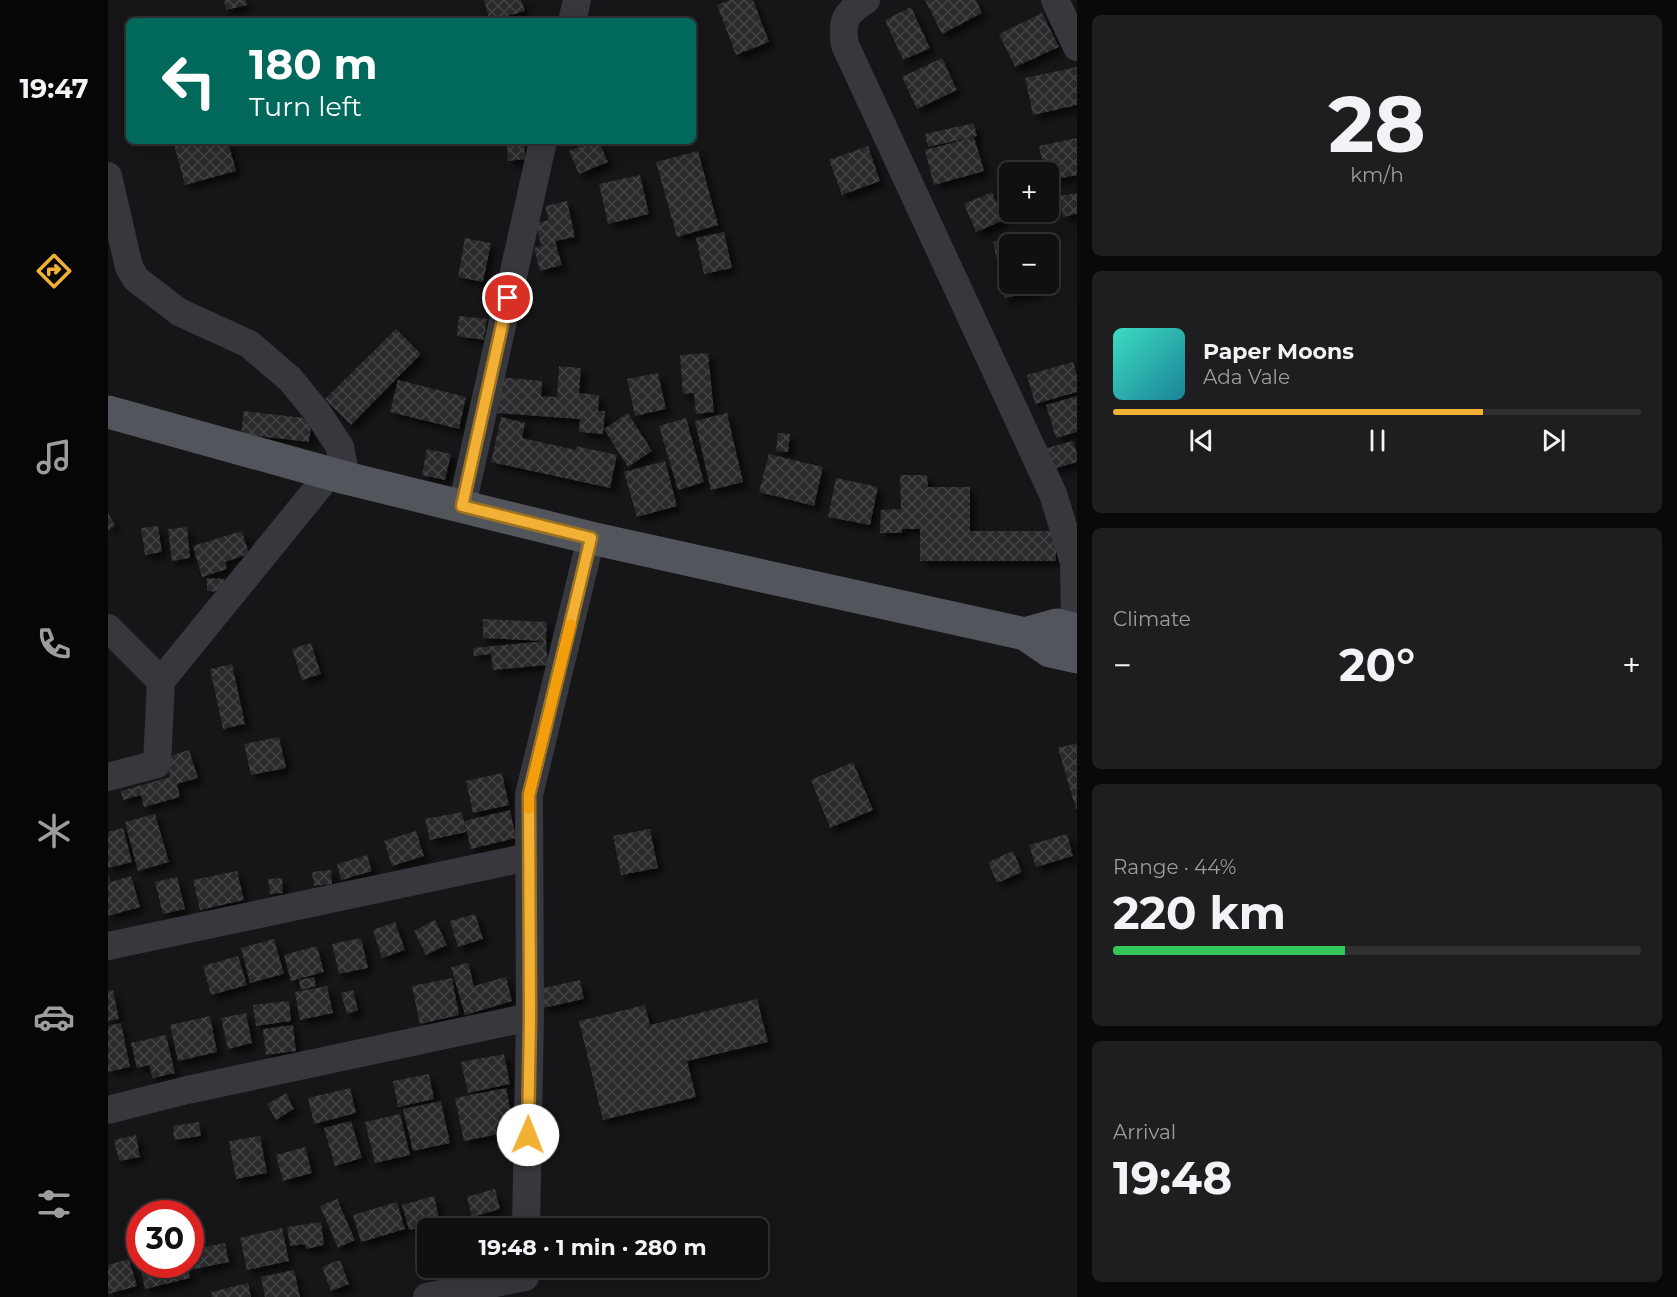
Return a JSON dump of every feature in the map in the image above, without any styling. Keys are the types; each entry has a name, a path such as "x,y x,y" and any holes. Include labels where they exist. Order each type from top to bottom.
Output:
{"main road":[{"path":"108,412 338,475 591,538 1025,634 1057,626 1076,639"}],"street":[{"path":"573,18 577,0"},
{"path":"866,0 854,7 845,19 843,33 845,45 1053,494 1074,562 1076,639"},
{"path":"1055,0 1077,47"},
{"path":"462,506 542,144"},
{"path":"108,176 129,267 136,279 179,312 249,344 290,379 317,412 340,447 338,475 161,681 157,764 108,777"},
{"path":"526,1218 530,1017 529,795 591,538"},
{"path":"108,628 161,681"},
{"path":"108,946 529,857"},
{"path":"108,1110 187,1090 530,1017"},
{"path":"427,1297 525,1281"}],"building":[{"path":"224,0 246,0 247,5 226,10"},
{"path":"484,0 521,0 525,11 500,18 489,18"},
{"path":"730,0 753,0 769,42 736,55 717,5"},
{"path":"925,0 976,0 982,13 942,34"},
{"path":"911,7 930,48 903,60 885,20"},
{"path":"1042,13 1059,47 1015,67 999,34"},
{"path":"942,58 957,90 917,109 902,77"},
{"path":"1077,67 1077,105 1033,115 1025,78"},
{"path":"974,123 977,136 928,147 925,134"},
{"path":"974,137 984,171 934,185 925,150"},
{"path":"1077,138 1077,175 1059,179 1059,162 1043,162 1039,146"},
{"path":"174,144 229,144 236,171 185,185"},
{"path":"507,144 524,144 525,159 508,161"},
{"path":"586,144 600,144 608,162 579,174 569,151"},
{"path":"868,146 880,181 842,195 829,160"},
{"path":"698,151 718,225 677,237 656,162"},
{"path":"640,175 649,214 608,224 599,184"},
{"path":"992,192 999,208 999,222 976,232 964,204"},
{"path":"1077,193 1077,214 1063,217 1059,196"},
{"path":"567,201 575,237 555,241 562,265 540,271 534,248 550,243 541,245 536,223 549,220 545,206"},
{"path":"724,232 732,268 704,274 696,238"},
{"path":"465,238 491,243 483,282 458,277"},
{"path":"999,241 999,270 993,242"},
{"path":"1004,294 1023,294 1005,298"},
{"path":"459,316 487,319 484,340 457,336"},
{"path":"396,329 421,354 351,425 325,399"},
{"path":"708,353 714,412 696,414 694,393 683,394 680,355"},
{"path":"1073,362 1077,375 1077,392 1035,404 1027,375"},
{"path":"559,366 581,368 579,393 599,395 598,411 605,411 603,434 579,432 580,419 496,413 499,377 542,381 541,396 557,397"},
{"path":"658,373 666,409 635,416 627,379"},
{"path":"398,380 466,397 459,429 390,412"},
{"path":"1077,396 1077,432 1056,438 1046,405"},
{"path":"244,411 312,419 309,442 241,434"},
{"path":"628,413 652,451 628,467 604,429"},
{"path":"727,413 743,482 711,490 695,421"},
{"path":"501,417 525,423 522,438 576,450 576,446 617,455 610,488 491,462"},
{"path":"686,418 704,482 678,490 659,426"},
{"path":"778,433 790,434 788,452 776,451"},
{"path":"1073,441 1077,462 1053,469 1047,448"},
{"path":"427,449 451,454 445,480 422,475"},
{"path":"769,454 823,467 814,506 759,492"},
{"path":"665,461 677,506 637,517 624,472"},
{"path":"900,475 927,475 928,487 970,487 970,531 1056,531 1056,561 920,561 920,529 902,529 902,533 880,533 881,510 901,509"},
{"path":"836,478 878,487 870,525 828,517"},
{"path":"108,513 115,526 108,530"},
{"path":"158,526 162,552 145,555 141,528"},
{"path":"187,527 190,558 172,561 168,529"},
{"path":"242,531 249,554 225,562 227,569 202,577 193,546"},
{"path":"207,578 224,579 223,592 207,591"},
{"path":"483,619 547,622 546,641 483,638"},
{"path":"546,641 548,665 493,670 491,654 474,656 473,648"},
{"path":"311,643 321,674 302,680 292,649"},
{"path":"232,664 245,724 223,729 210,669"},
{"path":"279,737 286,768 251,775 244,744"},
{"path":"1077,743 1077,809 1076,809 1058,748"},
{"path":"189,750 198,778 177,784 180,797 144,807 141,795 123,800 121,791 170,777 164,758"},
{"path":"853,762 873,810 830,828 811,780"},
{"path":"502,773 509,805 473,813 466,781"},
{"path":"510,810 516,838 471,849 464,821"},
{"path":"462,812 466,832 430,840 425,819"},
{"path":"155,814 169,862 138,871 125,822"},
{"path":"123,828 132,862 108,868 108,832"},
{"path":"650,829 658,868 621,875 613,836"},
{"path":"416,831 424,856 392,866 384,841"},
{"path":"1067,834 1073,856 1036,867 1029,845"},
{"path":"1013,851 1022,872 997,883 988,862"},
{"path":"367,855 372,871 341,880 337,864"},
{"path":"331,870 332,884 314,886 312,872"},
{"path":"237,871 244,900 200,910 193,880"},
{"path":"108,875 111,882 131,876 140,907 108,916"},
{"path":"177,877 185,909 163,914 155,882"},
{"path":"282,878 283,893 270,894 268,879"},
{"path":"475,914 483,939 458,947 450,921"},
{"path":"435,920 447,945 426,955 414,931"},
{"path":"395,922 405,950 382,958 373,930"},
{"path":"361,938 368,968 339,974 332,944"},
{"path":"274,939 284,974 250,983 241,948"},
{"path":"317,946 324,972 291,981 284,955"},
{"path":"238,956 247,985 211,995 203,966"},
{"path":"468,963 474,986 506,977 512,1001 465,1015 451,967"},
{"path":"314,977 316,986 301,990 299,980"},
{"path":"452,978 459,1015 420,1024 412,986"},
{"path":"580,980 584,999 543,1008 539,989"},
{"path":"327,986 333,1013 300,1020 295,992"},
{"path":"113,990 119,1019 108,1021 108,991"},
{"path":"353,990 358,1010 347,1014 341,993"},
{"path":"757,999 768,1042 687,1061 696,1097 603,1120 579,1021 645,1005 650,1025"},
{"path":"289,1001 291,1021 256,1026 253,1005"},
{"path":"246,1013 252,1043 228,1049 221,1018"},
{"path":"210,1016 217,1052 178,1061 170,1025"},
{"path":"121,1023 130,1067 108,1072 108,1026"},
{"path":"293,1025 296,1051 266,1055 263,1029"},
{"path":"166,1035 175,1073 153,1078 149,1065 137,1068 131,1043"},
{"path":"504,1054 510,1084 468,1093 461,1062"},
{"path":"429,1074 434,1099 398,1107 393,1081"},
{"path":"350,1088 356,1113 314,1124 308,1098"},
{"path":"506,1088 515,1131 464,1141 455,1098"},
{"path":"286,1093 294,1109 276,1120 267,1104"},
{"path":"441,1101 450,1143 413,1151 403,1109"},
{"path":"400,1114 410,1155 375,1163 365,1122"},
{"path":"351,1121 362,1158 335,1166 324,1128"},
{"path":"199,1122 201,1136 174,1140 173,1126"},
{"path":"136,1135 140,1157 119,1161 114,1140"},
{"path":"260,1136 267,1173 236,1179 229,1141"},
{"path":"305,1147 312,1173 283,1181 276,1155"},
{"path":"495,1189 500,1209 472,1217 467,1197"},
{"path":"434,1196 439,1218 417,1218 417,1228 409,1230 402,1205"},
{"path":"337,1199 355,1240 338,1248 320,1206"},
{"path":"397,1202 405,1229 361,1242 353,1215"},
{"path":"321,1222 324,1245 306,1249 305,1244 290,1246 287,1227"},
{"path":"282,1228 289,1261 247,1270 240,1238"},
{"path":"225,1243 229,1262 204,1267 204,1247"},
{"path":"126,1260 126,1278 135,1278 137,1286 108,1294 108,1265"},
{"path":"340,1260 349,1284 331,1291 322,1267"},
{"path":"294,1270 300,1297 265,1297 261,1277"},
{"path":"143,1278 190,1278 145,1289"},
{"path":"248,1283 251,1297 212,1297 211,1292"}],"slow traffic":[{"path":"529,809 529,795 571,624"}],"route":[{"path":"508,298 462,506 591,538 529,795 528,1135"}]}
